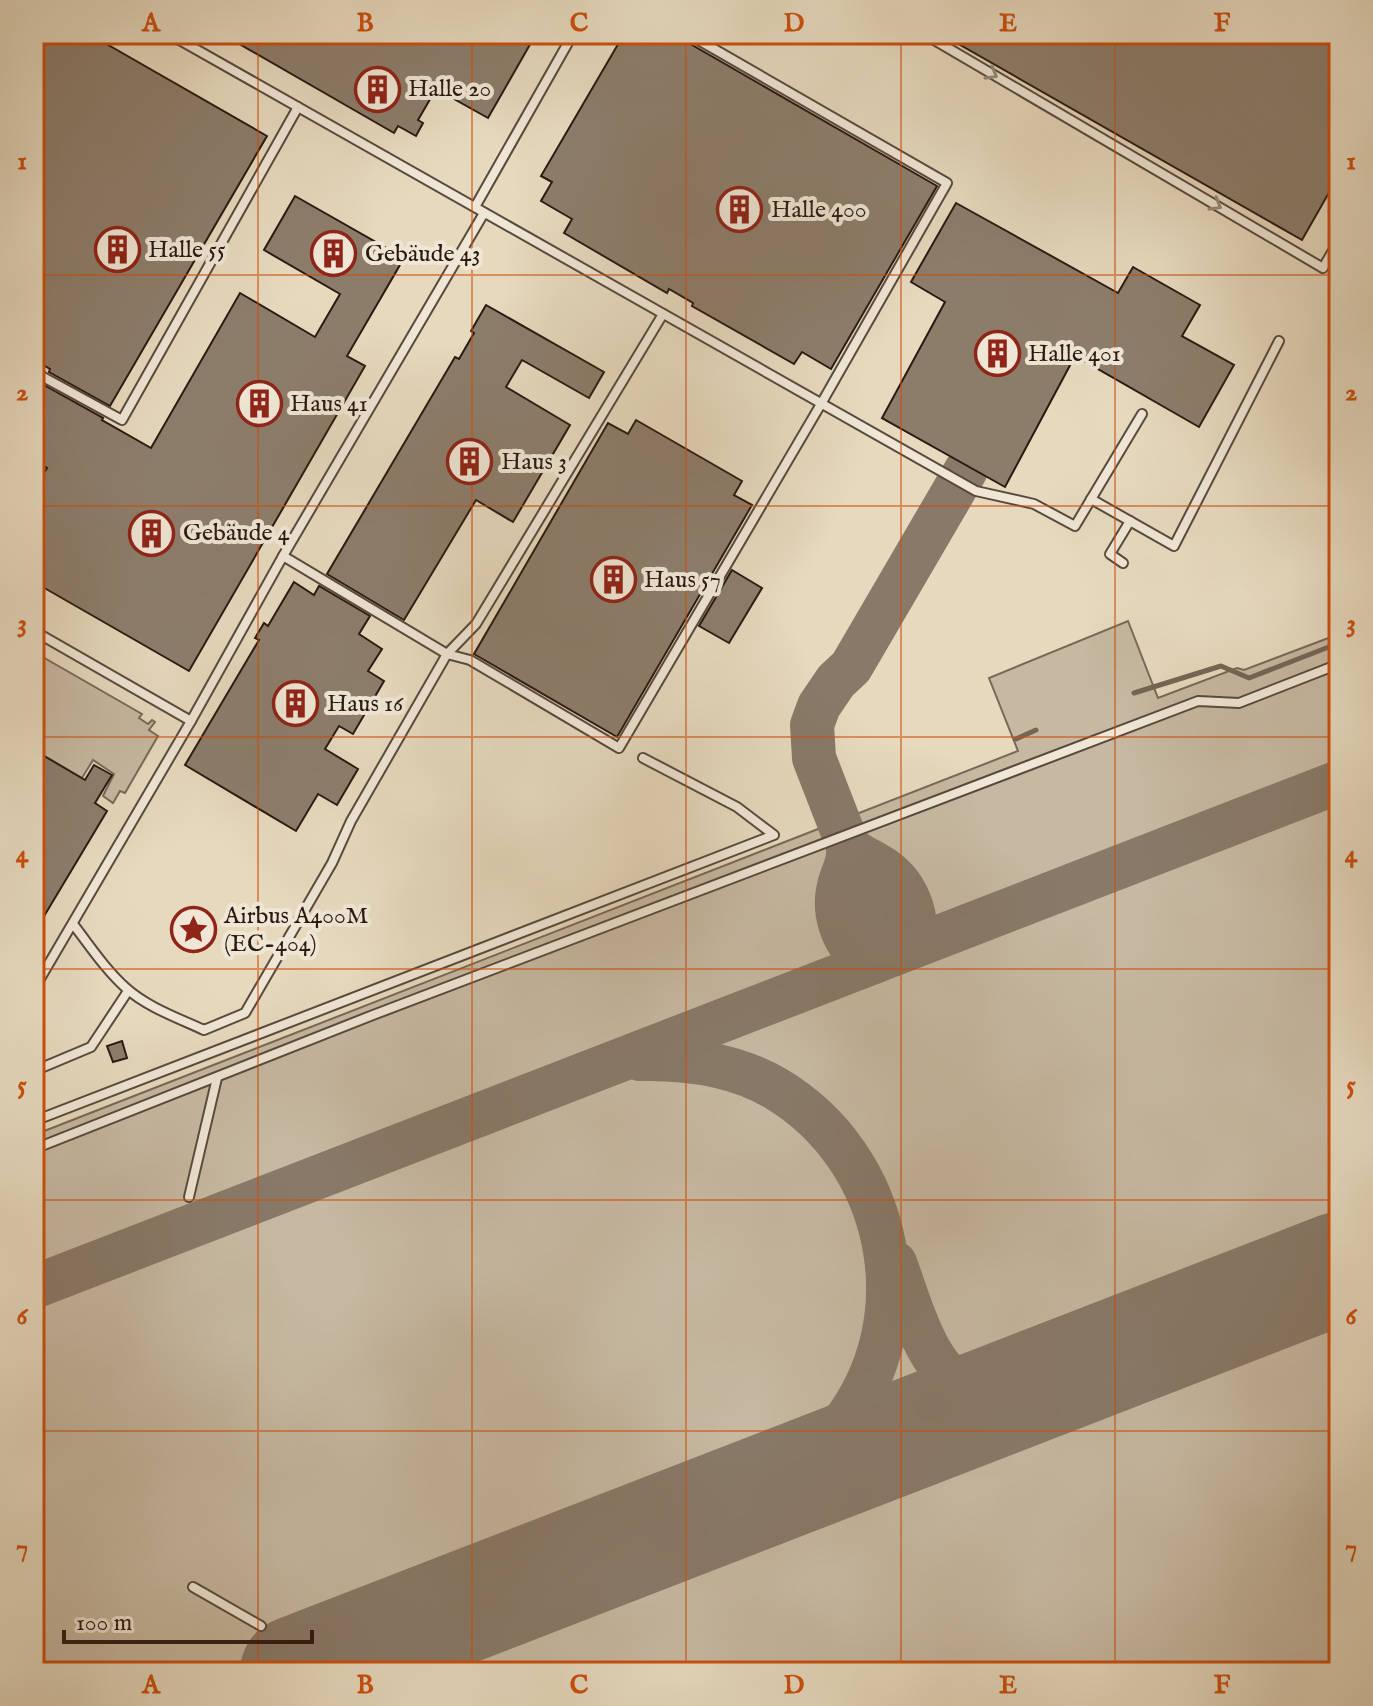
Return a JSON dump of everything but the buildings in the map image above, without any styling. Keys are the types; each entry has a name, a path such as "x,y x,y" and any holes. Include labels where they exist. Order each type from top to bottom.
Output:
{"lane":[{"path":"169,34 976,491 1034,504 1075,526 1142,414"},
{"path":"475,207 573,34"},
{"path":"283,556 447,654 470,660 619,748 947,183 688,34"},
{"path":"924,34 1323,268 1339,240"},
{"path":"34,372 122,420 298,107"},
{"path":"34,989 484,213"},
{"path":"73,924 110,973 128,991 164,1012 204,1030 245,1013 447,654 476,624 663,314"},
{"path":"1091,499 1174,546 1279,341"},
{"path":"1123,563 1110,554 1130,521"},
{"path":"34,631 191,721"},
{"path":"34,1149 373,1015 1198,701 1239,703 1339,664"},
{"path":"34,1121 774,835 737,807 643,758"},
{"path":"41,1068 91,1047 128,991"},
{"path":"189,1197 217,1078"},
{"path":"193,1587 261,1626"}],"shaded area":[{"path":"1128,621 1158,698 1339,634 1339,1672 34,1672 34,1135 1018,751 989,678"},
{"path":"34,652 142,714 139,718 148,724 152,720 155,722 149,730 158,736 125,793 120,791 113,803 103,796 114,774 93,760 82,778 34,750"}],"waterway":[{"path":"1134,693 1221,666 1249,678 1339,643"},
{"path":"1016,739 1036,730"}],"taxiway":[{"path":"914,946 901,944 880,928 814,758 812,725 819,706 836,681 851,667 966,470"},
{"path":"34,1287 1339,782"},
{"path":"848,846 889,873 904,891 913,913 914,936 910,947"},
{"path":"848,848 837,897 839,920 855,950 874,962"},
{"path":"640,1059 693,1061 743,1073 775,1088 815,1118 847,1155 870,1197 884,1243 888,1290 883,1338 867,1384 840,1427 817,1451 776,1480 732,1503"},
{"path":"895,1263 925,1341 949,1376 964,1387 983,1392 1033,1387"}],"runway":[{"path":"296,1672 1339,1268"}],"place":[{"name":"Halle 20","path":"377,89"},
{"name":"Halle 400","path":"740,210"},
{"name":"Halle 55","path":"117,250"},
{"name":"Gebäude 43","path":"334,254"},
{"name":"Halle 401","path":"997,354"},
{"name":"Haus 41","path":"259,404"},
{"name":"Haus 3","path":"470,462"},
{"name":"Gebäude 4","path":"152,533"},
{"name":"Haus 57","path":"613,580"},
{"name":"Haus 16","path":"296,704"},
{"name":"Airbus A400M (EC-404)","path":"193,930"}]}
